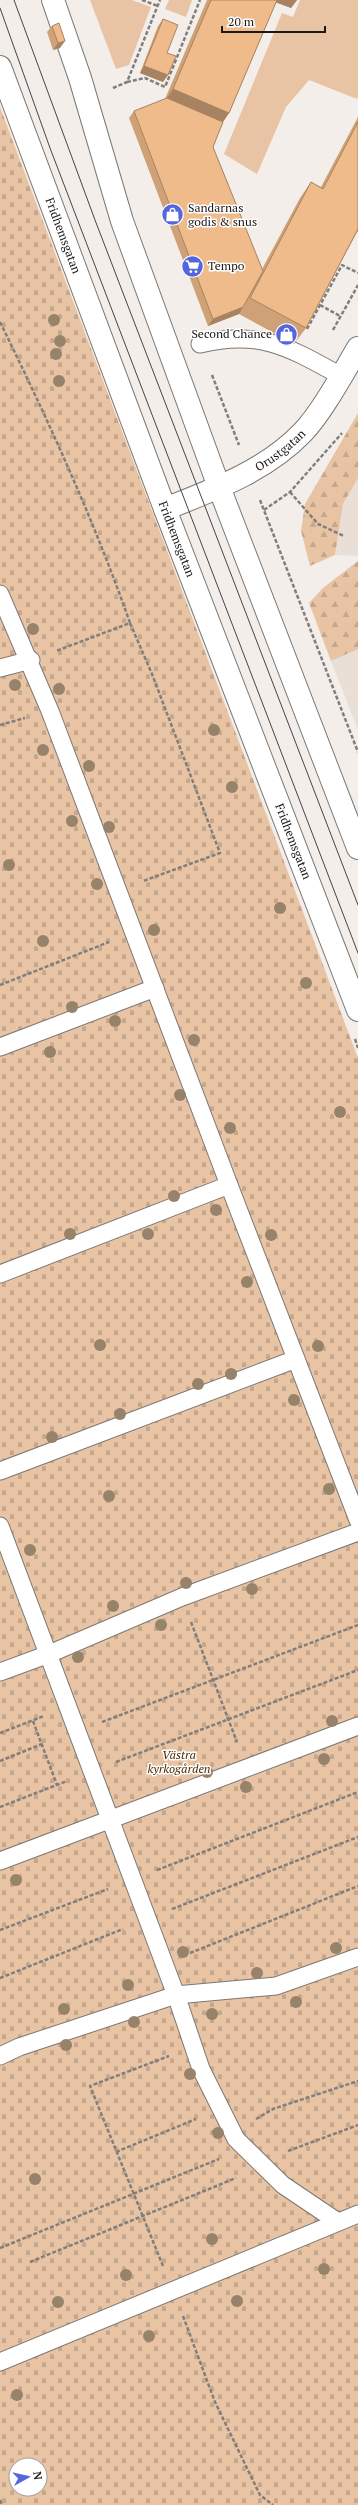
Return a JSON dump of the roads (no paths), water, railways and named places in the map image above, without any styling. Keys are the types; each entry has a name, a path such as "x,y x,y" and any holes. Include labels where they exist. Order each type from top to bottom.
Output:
{"street":[{"path":"53,0 80,78 122,221 219,487 358,848"},
{"name":"Fridhemsgatan","path":"0,67 165,509 358,1010"},
{"name":"Orustgatan","path":"165,509 219,487 268,462 298,437 341,376 358,348"}],"lane":[{"path":"200,344 222,338 238,338 280,344 295,350 341,376"},
{"path":"0,594 31,660 229,1185 358,1520"},
{"path":"0,668 31,660"},
{"path":"0,1047 155,988"},
{"path":"0,1274 229,1185"},
{"path":"0,1471 296,1359"},
{"path":"0,1526 49,1654 109,1820 176,1995 201,2069 233,2132 245,2148 283,2185 338,2222"},
{"path":"0,1672 49,1654 182,1597 358,1532"},
{"path":"0,1861 358,1726"},
{"path":"0,2056 19,2047 176,1995 276,1986 358,1957"},
{"path":"0,2362 358,2214"}],"tram line":[{"path":"14,0 95,220 358,905"},
{"path":"0,8 50,148 358,953"}],"place":[{"name":"Sandarnas godis & snus","path":"172,215"},
{"name":"Tempo","path":"193,266"},
{"name":"Second Chance","path":"287,334"}],"park label":[{"name":"Västra kyrkogården","path":"179,1762"}]}
